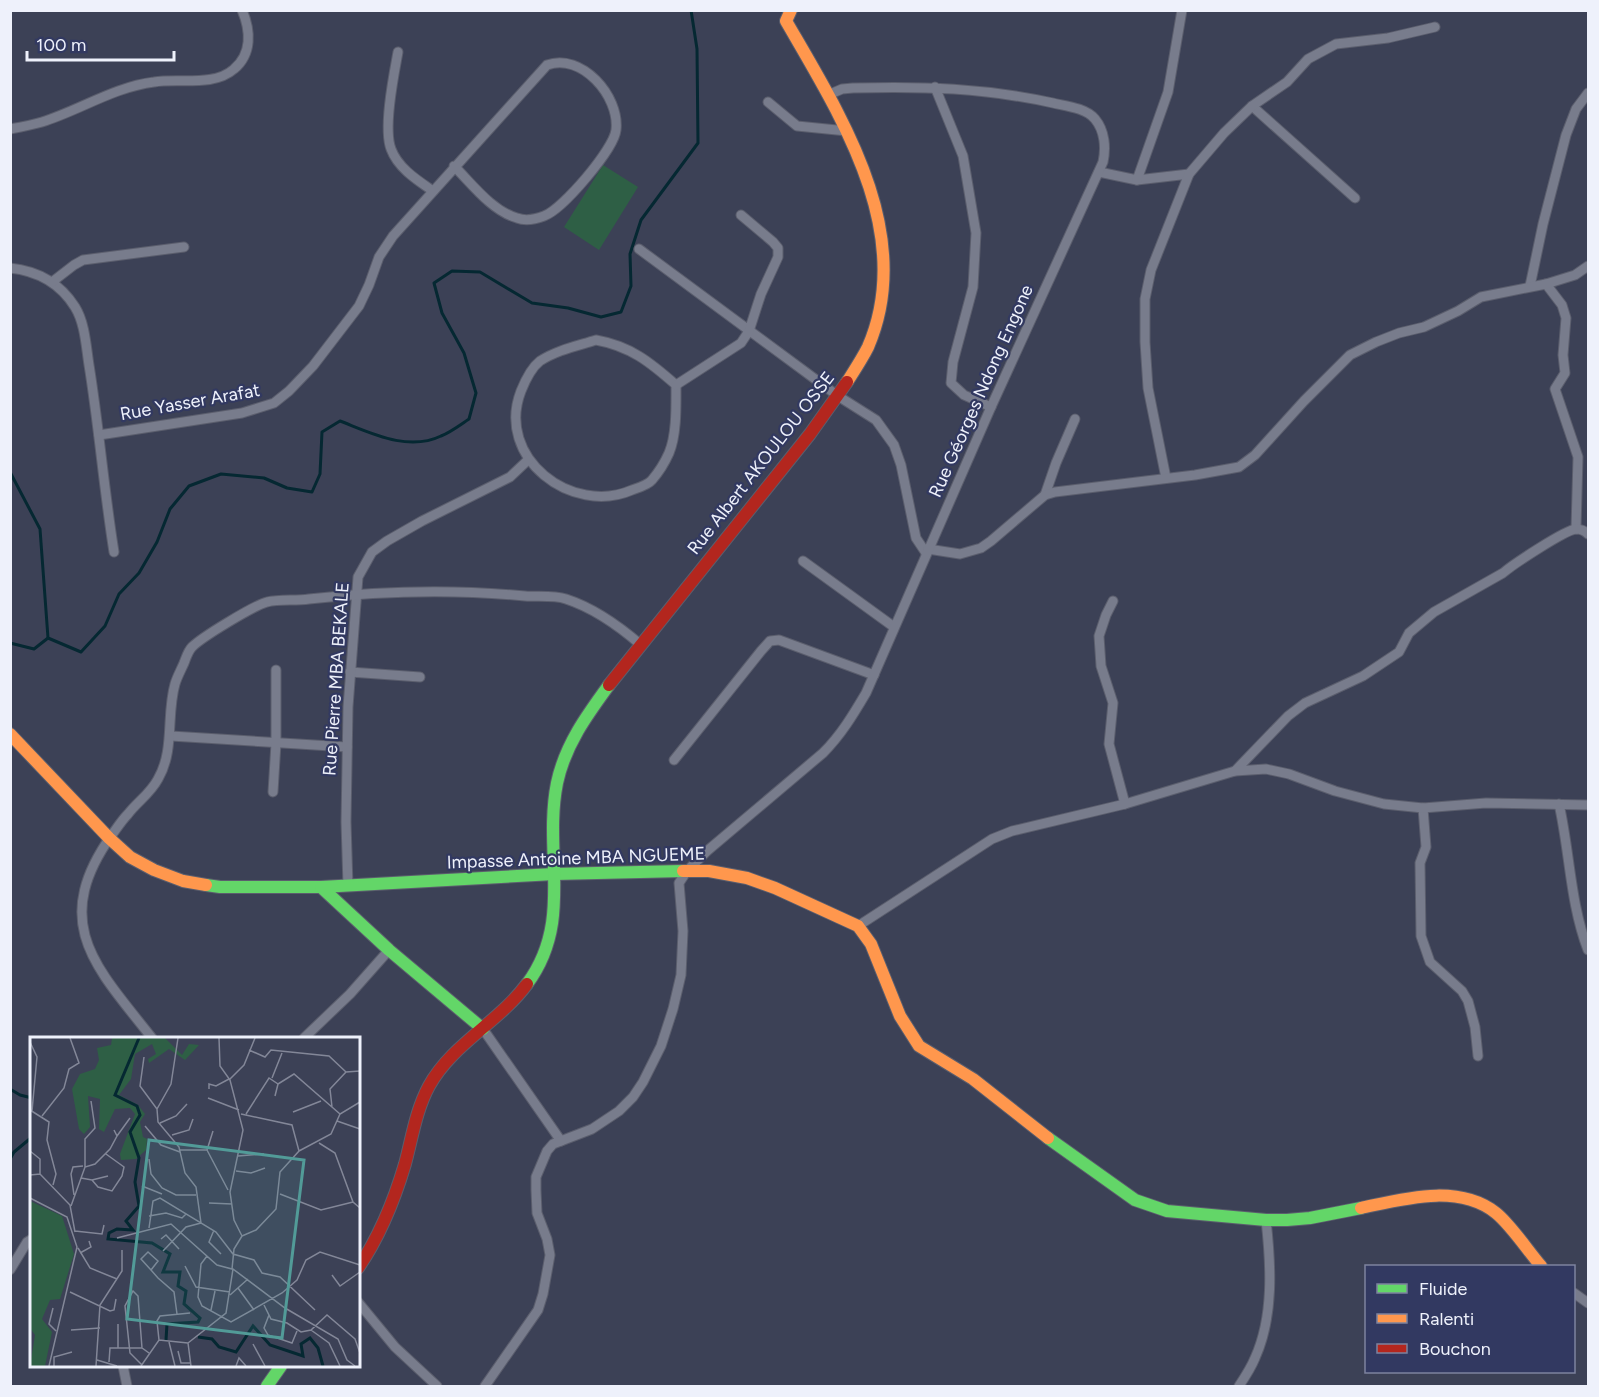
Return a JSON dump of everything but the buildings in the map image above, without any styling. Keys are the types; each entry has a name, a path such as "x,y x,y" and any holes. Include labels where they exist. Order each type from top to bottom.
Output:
{"street":[{"path":"10,129 42,122 125,88 162,81 214,79 232,71 240,63 249,40 242,10"},
{"path":"1137,180 1168,92 1182,10"},
{"name":"Rue Albert AKOULOU OSSE","path":"360,1265 378,1237 392,1206 427,1090 447,1061 528,984 547,950 554,916 555,791 565,752 586,718 641,645 838,396 868,347 875,323 884,271 883,249 871,193 847,132 788,16"},
{"path":"1166,478 1148,388 1145,299 1151,270 1189,174 1224,133 1252,106 1287,82 1308,59 1336,44 1388,38 1435,27"},
{"path":"398,52 388,131 391,149 405,170 433,191"},
{"name":"Rue Yasser Arafat","path":"99,435 242,413 274,403 313,366 345,326 359,306 379,257 393,236 454,165 547,65 567,62 584,70 599,83 614,111 617,128 614,141 572,194 546,216 520,219 508,215 454,165"},
{"name":"Rue Géorges Ndong Engone","path":"687,871 707,851 823,753 845,728 866,693 991,407 1099,172 1105,151 1104,138 1094,117 1071,107 960,88 853,87 828,94"},
{"path":"935,87 963,156 975,233 973,287 953,362 951,383 964,395 991,407"},
{"path":"1530,286 1566,135 1576,110 1588,93"},
{"path":"768,102 797,126 847,132"},
{"path":"1252,106 1355,198"},
{"path":"1099,172 1137,180 1189,174"},
{"path":"676,385 741,343 749,331 761,294 778,256 778,248 773,242 741,215"},
{"path":"52,282 83,260 184,247"},
{"path":"639,249 838,396 876,420 894,445 901,465 916,538 927,551 960,554 981,548 1045,495 1239,467 1255,455 1350,355 1376,342 1424,327 1481,297 1546,284 1575,275 1588,266"},
{"path":"10,268 26,270 52,282 63,290 79,314 83,327 99,435 114,552"},
{"path":"1546,284 1562,305 1566,318 1563,355 1565,373 1555,389 1578,457 1575,497 1576,529"},
{"path":"596,340 616,344 653,365 676,385 676,417 669,452 651,482 616,497 582,494 552,483 528,460 519,441 516,420 518,399 525,379 538,362 557,352 596,340"},
{"path":"1045,495 1075,418"},
{"name":"Rue Pierre MBA BEKALE","path":"348,886 347,747 350,672 358,577 372,552 423,521 510,477 528,460"},
{"path":"1235,771 1288,716 1305,703 1363,676 1399,651 1409,633 1434,612 1576,529 1588,534"},
{"path":"803,561 894,627"},
{"path":"151,1037 98,969 85,941 81,910 92,869 109,838 129,813 150,793 160,776 171,736 171,710 175,684 190,648 232,620 267,602 356,594 481,592 565,599 612,623 641,645"},
{"path":"1113,601 1099,636 1101,666 1113,703 1108,744 1125,804"},
{"path":"674,760 770,641 779,640 874,675"},
{"path":"273,792 276,670"},
{"path":"350,672 420,677"},
{"name":"Impasse Antoine MBA NGUEME","path":"10,734 130,857 154,870 183,881 220,887 321,887 554,874 709,871 747,878 775,888 858,926"},
{"path":"171,736 347,747"},
{"path":"1540,1265 1497,1214 1480,1203 1456,1196 1435,1196 1380,1204 1310,1218 1266,1220 1167,1211 1135,1200 1065,1151 973,1079 919,1046 905,1026 887,988 871,944 858,926 992,839 1012,831 1125,804 1235,771 1266,769 1289,774 1335,792 1384,804 1423,808 1486,803 1588,805"},
{"path":"1559,804 1570,860 1569,875 1579,923 1588,950"},
{"path":"1423,808 1426,847 1420,863 1421,936 1430,962 1462,991 1468,1001 1475,1027 1478,1056"},
{"path":"485,1386 538,1310 550,1255 547,1239 537,1213 536,1177 547,1151 553,1144 592,1129 619,1111 633,1097 653,1065 668,1027 681,975 682,907 679,883 687,871"},
{"path":"321,887 389,950 483,1029 561,1141"},
{"path":"305,1037 350,994 389,950"},
{"path":"1239,1386 1255,1359 1265,1328 1269,1248 1266,1220"},
{"path":"10,1270 30,1240"},
{"path":"1575,1294 1588,1303"},
{"path":"360,1304 395,1347 437,1386"},
{"path":"123,1367 127,1386"},
{"path":"267,1386 280,1367"}],"green space":[{"path":"603,165 638,187 599,250 564,227"}],"waterway":[{"path":"10,472 40,529 48,638 81,652 105,626 119,594 139,573 157,542 170,509 189,486 221,474 264,478 287,488 312,492 320,474 322,432 340,421 390,439 416,442 441,436 459,426 469,419 476,393 464,353 442,313 434,283 452,271 480,272 532,303 568,308 601,317 621,312 631,286 630,254 641,220 698,143 697,49 691,10"},
{"path":"10,643 34,649 48,638"},
{"path":"10,1089 30,1098"},
{"path":"10,1159 14,1152 30,1139"}],"traffic: fast":[{"path":"527,984 541,960 550,936 553,911 553,835 557,783 571,743 609,685"},
{"path":"206,885 321,887 554,874 683,871"},
{"path":"321,887 389,950 483,1029"},
{"path":"1048,1138 1135,1200 1167,1211 1287,1220 1361,1208"},
{"path":"267,1386 280,1367"}],"traffic: slow":[{"path":"791,10 786,21 849,136 866,177 878,219 884,262 881,304 868,347 847,382"},
{"path":"10,734 130,857 154,870 183,881 206,885"},
{"path":"683,871 709,871 747,878 775,888 858,926 871,944 900,1016 919,1046 973,1079 1048,1138"},
{"path":"1361,1208 1430,1196 1465,1198 1481,1204 1502,1218 1540,1265"}],"traffic: jam":[{"path":"609,685 810,434 847,382"},
{"path":"360,1265 380,1231 391,1205 418,1114 429,1086 450,1058 516,998 527,984"}]}
